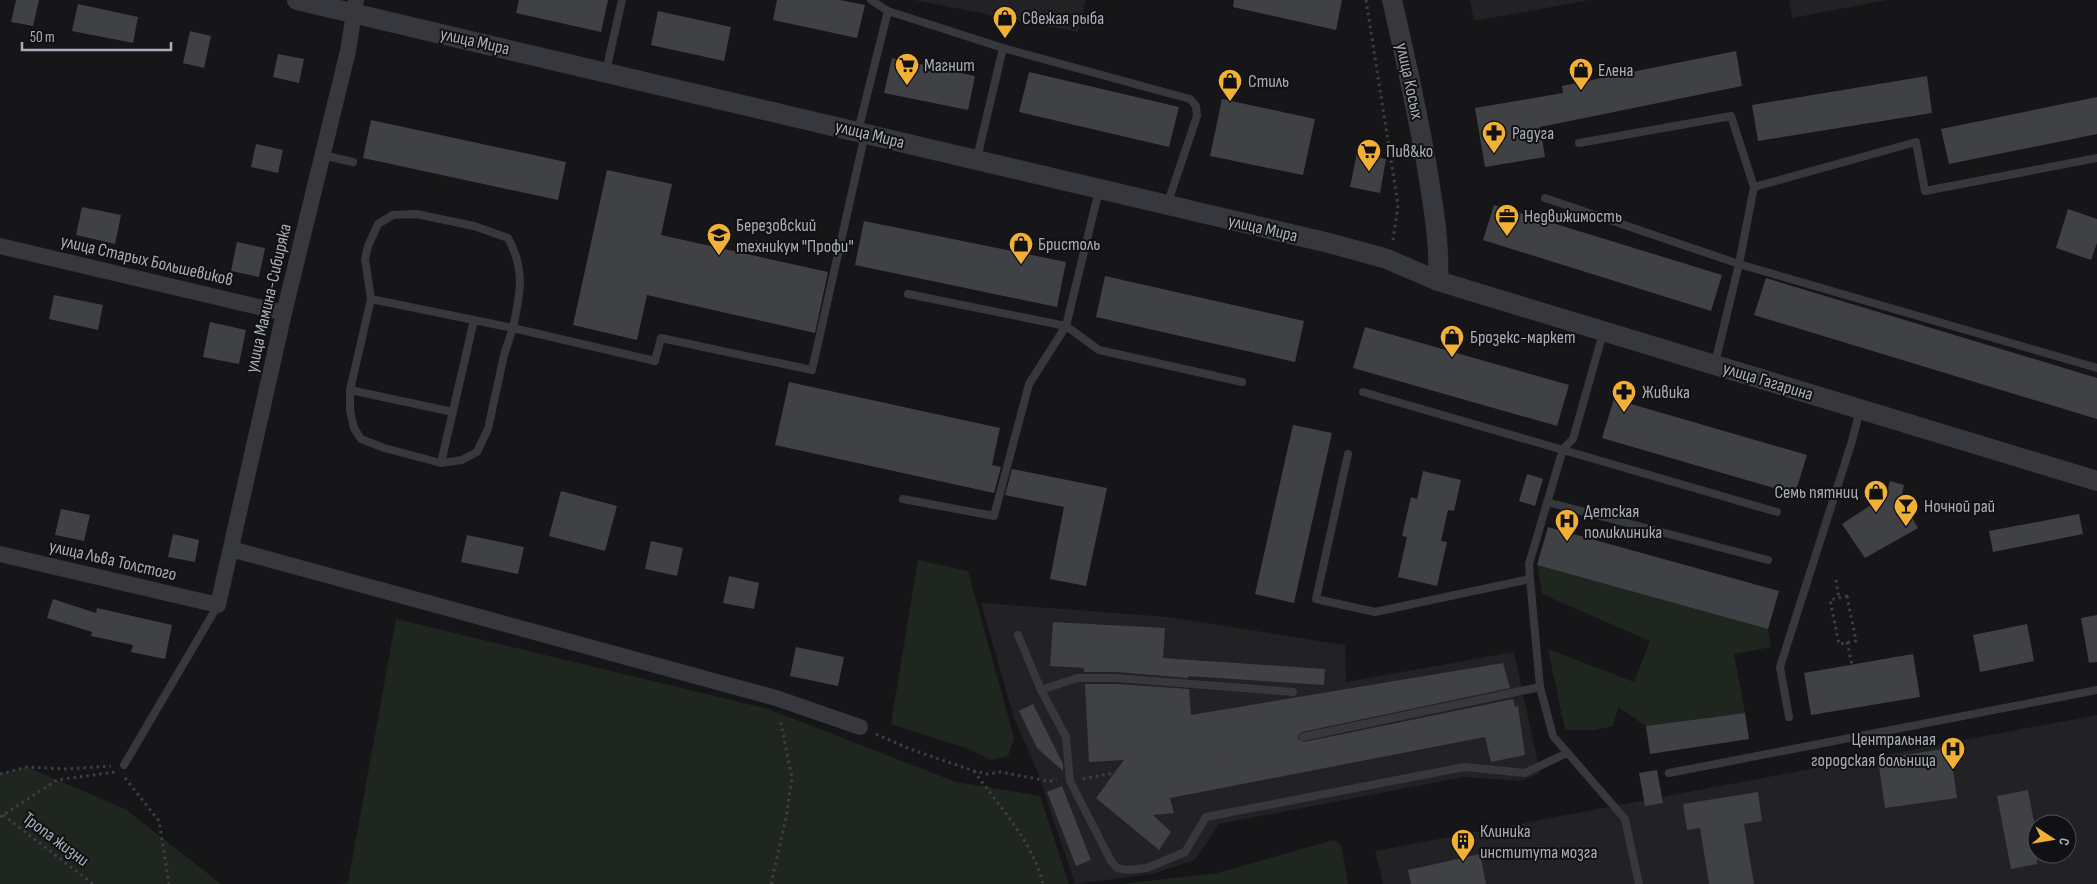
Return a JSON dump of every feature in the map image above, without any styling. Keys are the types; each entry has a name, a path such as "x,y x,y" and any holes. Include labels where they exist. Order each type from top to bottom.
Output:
{"street":[{"name":"улица Мира","path":"297,0 355,6 606,71 1099,190 1329,243 1387,259 1438,280"},
{"name":"улица Косых","path":"1392,0 1433,200 1440,252 1438,280"},
{"name":"улица Мамина-Сибиряка","path":"218,605 284,313 348,51 355,6"},
{"name":"улица Старых Большевиков","path":"0,246 284,313"},
{"name":"улица Гагарина","path":"1438,280 1860,410 2096,479"},
{"path":"230,549 776,698 860,727"},
{"name":"улица Льва Толстого","path":"0,554 218,605"}],"lane":[{"path":"606,71 622,0"},
{"path":"871,0 888,11 1003,48 1190,99 1196,106 1197,116 1167,206"},
{"path":"371,299 513,328 655,361 661,338 812,370 888,11"},
{"path":"976,160 1003,48"},
{"path":"1579,143 1732,116 1754,187 1739,264 1714,365"},
{"path":"1754,187 1916,142 1925,191 2097,158"},
{"path":"322,155 353,162"},
{"path":"902,499 994,516 1029,384 1066,326 1099,190"},
{"path":"1545,198 1739,264 2097,368"},
{"path":"416,214 474,226 508,238 517,255 520,273 520,292 513,328 504,355 488,429 477,452 462,460 441,463 384,448 361,439 354,428 350,410 350,390 371,299 365,259 368,246 378,224 393,215 416,214"},
{"path":"908,294 1066,326 1099,350 1242,382"},
{"path":"441,463 474,320"},
{"path":"1603,331 1573,439 1563,449 1529,564 1540,687 1553,736 1625,819 1639,884"},
{"path":"350,390 453,412"},
{"path":"1363,392 1777,512"},
{"path":"1789,717 1780,667 1852,441 1860,410"},
{"path":"1348,454 1316,599 1375,612 1530,579"},
{"path":"1547,502 1768,560"},
{"path":"124,765 218,605"},
{"path":"1018,636 1041,690 1066,737 1070,781 1111,861 1118,868 1126,870 1147,868 1186,852 1206,817 1464,767 1524,774 1567,753"},
{"path":"1041,690 1077,678 1116,678 1293,692"},
{"path":"1303,737 1540,687"},
{"path":"1669,774 2097,690"}],"path":[{"path":"1366,0 1398,205 1393,240"},
{"path":"1836,580 1839,598"},
{"path":"1847,596 1856,641 1839,644 1830,600 1839,598 1847,596"},
{"path":"1847,642 1852,665"},
{"path":"771,884 786,818 792,778 776,698"},
{"path":"860,727 910,749 974,771 987,774 1001,772 1047,781 1070,781 1303,737"},
{"path":"0,774 28,767 64,769 124,765"},
{"path":"974,771 1016,828 1039,869 1043,884"},
{"path":"1,816 57,780 120,772 159,821 169,884"},
{"name":"Тропа жизни","path":"1,816 93,884"}],"shaded area":[{"path":"914,0 1086,0 1078,32"},
{"path":"1470,0 1590,0 1474,21"},
{"path":"1789,0 1887,0 1792,18"},
{"path":"918,560 968,571 1014,738 1008,756 991,760 969,749 891,724"},
{"path":"1537,565 1768,629 1771,647 1734,654 1745,713 1646,726 1618,707 1613,726 1595,730 1565,730 1548,649 1634,682 1650,641 1542,594"},
{"path":"981,603 1168,617 1345,645 1346,682 1514,652 1540,773 1521,781 1464,777 1219,824 1195,860 1152,874 1075,884 1038,773 1014,718"},
{"path":"396,619 768,709 956,782 1040,796 1069,884 341,884 348,883"},
{"name":"Центральная городская больница","path":"2097,715 2097,884 1383,884 1375,851"},
{"path":"27,767 125,809 221,884 0,884 0,774"},
{"path":"1334,840 1341,845 1348,884 1122,884 1217,873"}],"building":[{"path":"16,0 39,0 33,26 11,22"},
{"path":"519,0 608,0 601,32 516,13"},
{"path":"777,0 840,0 865,5 857,38 773,20"},
{"path":"1234,0 1342,0 1336,30 1233,7"},
{"path":"78,4 138,17 133,43 72,31"},
{"path":"658,11 731,27 724,61 651,45"},
{"path":"190,31 211,36 204,68 183,63"},
{"path":"1736,51 1742,86 1540,127 1545,157 1485,167 1475,108 1563,93 1562,86"},
{"path":"278,54 304,59 299,83 273,77"},
{"path":"892,58 975,76 968,110 884,93"},
{"path":"1029,72 1179,107 1169,147 1019,112"},
{"path":"1927,76 1932,113 1758,141 1752,105"},
{"path":"2097,97 2097,134 1949,164 1941,129"},
{"path":"1222,99 1315,119 1303,175 1210,156"},
{"path":"371,120 566,162 558,200 363,158"},
{"path":"256,144 283,150 278,173 251,167"},
{"path":"1357,153 1386,159 1380,193 1350,187"},
{"name":"Березовский техникум \"Профи\"","path":"607,170 672,184 661,235 828,272 815,333 647,295 637,340 573,325"},
{"path":"1494,205 1722,275 1711,311 1483,240"},
{"path":"82,207 121,215 115,244 76,235"},
{"path":"2068,209 2097,219 2097,243 2091,260 2056,248"},
{"path":"864,221 1066,262 1057,307 855,265"},
{"path":"237,242 265,248 259,277 231,271"},
{"path":"1105,276 1304,321 1295,362 1096,317"},
{"path":"1766,278 2097,378 2097,419 1754,315"},
{"path":"54,295 103,305 98,330 49,319"},
{"path":"210,322 246,330 239,364 203,357"},
{"path":"1365,327 1569,385 1557,426 1353,368"},
{"path":"789,382 1000,428 992,465 1001,467 994,493 775,445"},
{"path":"1614,399 1807,455 1795,494 1602,438"},
{"path":"1293,425 1332,433 1294,603 1255,594"},
{"path":"1012,469 1107,488 1086,586 1050,579 1064,507 1005,495"},
{"path":"1423,471 1461,480 1454,511 1448,510 1441,541 1447,542 1437,586 1398,577 1407,537 1402,536 1411,497 1417,499"},
{"path":"1527,474 1543,479 1535,506 1519,501"},
{"path":"1890,481 1904,485 1901,499 1918,528 1865,558 1842,524 1886,495"},
{"path":"561,491 617,506 605,551 549,536"},
{"path":"61,509 90,515 84,541 55,535"},
{"path":"2079,514 2083,534 1993,552 1989,531"},
{"path":"1548,527 1779,591 1768,629 1537,565"},
{"path":"173,534 199,540 195,562 168,557"},
{"path":"467,535 524,547 518,574 461,562"},
{"path":"651,541 683,548 677,576 645,569"},
{"path":"729,576 759,583 754,609 723,603"},
{"path":"53,599 96,613 97,608 172,625 165,659 131,652 133,645 91,636 92,632 47,618"},
{"path":"2097,615 2097,662 2089,663 2081,618"},
{"path":"1053,622 1165,628 1163,658 1325,669 1324,685 1116,672 1084,672 1084,668 1050,666"},
{"path":"2027,624 2034,661 1980,672 1973,635"},
{"path":"796,647 844,657 838,686 790,676"},
{"path":"1913,654 1920,697 1811,715 1804,673"},
{"path":"1503,663 1510,688 1302,732 1298,735 1298,739 1304,742 1513,699 1515,707 1518,706 1525,755 1491,762 1485,737 1170,798 1174,813 1153,815 1171,832 1159,850 1096,798 1124,760 1089,762 1085,684 1189,689 1191,715"},
{"path":"1033,704 1063,764 1063,771 1037,748 1019,711"},
{"path":"1745,713 1749,739 1650,754 1646,726"},
{"path":"1950,748 1957,798 1885,808 1878,759"},
{"path":"1657,770 1663,803 1645,806 1639,773"},
{"path":"1062,786 1091,860 1076,866 1047,792"},
{"path":"2028,790 2032,814 2027,814 2027,864 2037,864 2011,869 1997,796"},
{"path":"1758,792 1762,821 1744,824 1754,884 1709,884 1700,828 1687,830 1683,804"},
{"name":"Клиника института мозга","path":"1480,854 1486,884 1411,884 1408,870"}],"place":[{"name":"Свежая рыба","path":"1005,39"},
{"name":"Магнит","path":"907,86"},
{"name":"Елена","path":"1581,91"},
{"name":"Стиль","path":"1230,102"},
{"name":"Радуга","path":"1494,154"},
{"name":"Пив&ко","path":"1369,172"},
{"name":"Недвижимость","path":"1507,237"},
{"name":"Березовский техникум \"Профи\"","path":"719,256"},
{"name":"Бристоль","path":"1021,265"},
{"name":"Брозекс-маркет","path":"1452,358"},
{"name":"Живика","path":"1624,413"},
{"name":"Семь пятниц","path":"1876,513"},
{"name":"Ночной рай","path":"1906,527"},
{"name":"Детская поликлиника","path":"1567,542"},
{"name":"Центральная городская больница","path":"1953,770"},
{"name":"Клиника института мозга","path":"1463,862"}]}
